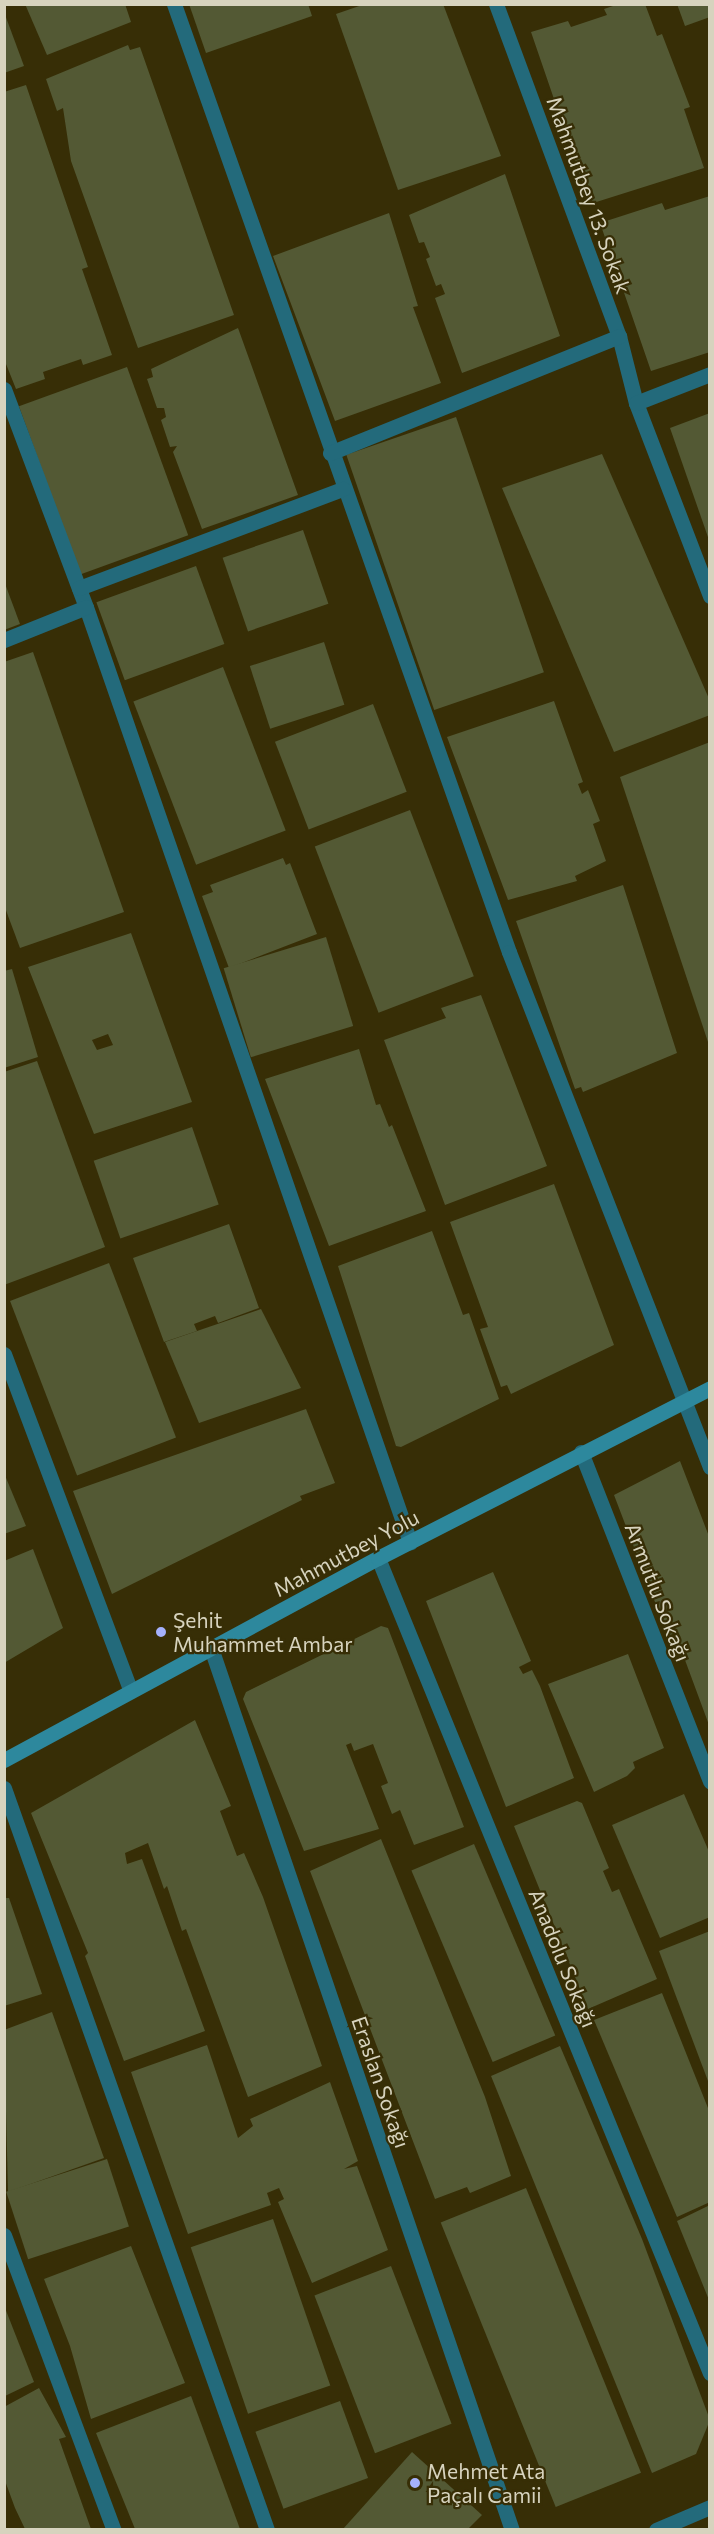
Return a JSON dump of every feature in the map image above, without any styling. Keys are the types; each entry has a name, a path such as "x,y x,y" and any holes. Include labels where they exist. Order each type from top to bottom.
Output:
{"main road":[{"name":"Mahmutbey Yolu","path":"4,1760 378,1558 581,1452 710,1388"}],"street":[{"path":"174,4 330,453 509,952 710,1467"},
{"name":"Mahmutbey 13. Sokak","path":"496,4 619,336 636,403 710,596"},
{"path":"330,453 619,336"},
{"path":"636,403 710,374"},
{"path":"4,389 86,607 410,1542"},
{"path":"79,588 343,489"},
{"path":"4,640 86,607"},
{"path":"4,1354 131,1692"},
{"name":"Armutlu Sokağı","path":"581,1452 710,1782"},
{"name":"Anadolu Sokağı","path":"378,1558 710,2373"},
{"name":"Eraslan Sokağı","path":"211,1648 512,2529"},
{"path":"4,1788 267,2529"},
{"path":"4,2235 114,2529"},
{"path":"656,2529 710,2507"}],"building":[{"path":"25,4 125,4 131,22 47,55"},
{"path":"189,4 308,4 312,16 206,53"},
{"path":"365,4 443,4 501,156 398,190 336,14"},
{"path":"619,4 645,4 657,36 662,34 690,107 684,109 704,168 590,204 531,32 568,21 571,27 607,15 604,9"},
{"path":"677,4 710,4 710,17 685,26"},
{"path":"4,12 24,66 4,73"},
{"path":"128,45 130,50 140,47 234,315 138,348 71,161 63,108 57,111 46,79"},
{"path":"26,85 88,267 82,269 112,355 83,365 81,359 43,372 45,379 16,389 4,359 4,92"},
{"path":"505,174 560,336 462,373 435,298 445,294 441,284 436,286 426,259 430,257 424,242 419,243 409,215"},
{"path":"710,196 710,352 651,371 600,223 662,203 665,210"},
{"path":"389,213 418,306 413,307 441,383 335,421 273,256"},
{"path":"238,328 298,495 202,529 173,452 177,446 170,447 161,420 166,417 164,408 157,408 147,379 153,377 151,369"},
{"path":"127,367 188,535 80,575 19,406"},
{"path":"710,413 710,540 709,540 670,428"},
{"path":"456,417 544,672 434,710 346,455"},
{"path":"602,454 710,701 710,715 614,752 502,488"},
{"path":"303,530 328,604 248,631 223,558"},
{"path":"196,566 224,644 125,680 96,602"},
{"path":"4,581 20,624 4,630"},
{"path":"324,642 344,705 270,729 250,666"},
{"path":"33,652 124,912 20,948 4,905 4,662"},
{"path":"223,667 286,830 196,865 133,701"},
{"path":"554,701 583,782 578,784 582,794 588,790 600,821 593,824 606,861 575,876 577,881 508,900 447,737"},
{"path":"373,704 407,792 309,829 275,742"},
{"path":"710,742 710,1042 708,1042 620,777"},
{"path":"410,810 474,976 379,1013 315,847"},
{"path":"283,858 286,865 290,863 317,934 229,968 202,896 213,892 210,885"},
{"path":"623,885 677,1053 583,1092 581,1087 575,1089 516,921"},
{"path":"131,933 192,1102 94,1134 28,967","holes":["108,1034 113,1045 97,1050 92,1040"]},
{"path":"326,937 353,1026 251,1057 224,968"},
{"path":"12,969 38,1057 4,1068 4,971"},
{"path":"481,995 547,1166 445,1205 384,1040 446,1018 441,1008"},
{"path":"359,1049 376,1105 380,1104 389,1127 392,1125 426,1211 329,1246 265,1079"},
{"path":"37,1061 105,1247 4,1285 4,1072"},
{"path":"192,1127 219,1205 120,1238 94,1161"},
{"path":"554,1184 614,1345 511,1394 507,1385 501,1387 480,1329 488,1327 450,1222"},
{"path":"229,1224 259,1308 218,1323 215,1316 194,1324 197,1331 164,1342 133,1258"},
{"path":"432,1231 463,1315 469,1313 499,1399 401,1447 396,1446 338,1266"},
{"path":"109,1263 176,1438 77,1476 10,1301"},
{"path":"261,1309 301,1388 199,1423 165,1342"},
{"path":"306,1409 335,1483 300,1496 302,1500 112,1594 73,1491"},
{"path":"680,1461 710,1539 709,1725 675,1633 668,1636 614,1495"},
{"path":"4,1473 26,1526 4,1534"},
{"path":"33,1549 63,1628 4,1663 4,1561"},
{"path":"493,1572 531,1661 519,1667 523,1674 532,1670 540,1686 574,1778 506,1807 426,1601"},
{"path":"381,1626 388,1628 464,1827 414,1845 400,1810 392,1814 381,1786 388,1783 373,1744 354,1751 351,1743 346,1745 379,1829 304,1851 243,1699 246,1692"},
{"path":"628,1654 664,1748 633,1762 635,1768 627,1776 594,1792 548,1684"},
{"path":"195,1720 231,1806 220,1811 237,1856 244,1853 263,1897 322,2066 248,2097 186,1929 182,1931 167,1886 164,1889 148,1843 125,1853 127,1864 142,1859 205,2031 124,2061 85,1956 88,1953 31,1813"},
{"path":"684,1794 710,1854 710,1917 660,1938 612,1825"},
{"path":"577,1801 582,1803 609,1868 603,1871 612,1892 619,1889 657,1979 588,2009 514,1826"},
{"path":"381,1839 485,2097 511,2176 470,2193 467,2187 435,2199 310,1871"},
{"path":"474,1844 555,2035 493,2062 411,1871"},
{"path":"4,1898 9,1898 42,1994 4,2006"},
{"path":"710,1931 710,2080 708,2081 659,1951"},
{"path":"662,1993 710,2113 710,2202 677,2217 594,2020"},
{"path":"52,2012 104,2158 8,2192 4,2030"},
{"path":"207,2045 238,2138 253,2126 250,2119 330,2082 358,2161 344,2169 357,2166 388,2250 312,2283 278,2202 284,2199 279,2188 267,2193 271,2205 188,2234 131,2072"},
{"path":"560,2046 642,2239 710,2420 696,2454 652,2473 491,2076"},
{"path":"107,2159 129,2227 28,2259 6,2192"},
{"path":"526,2188 641,2473 556,2507 441,2222"},
{"path":"710,2205 710,2300 709,2300 677,2221"},
{"path":"273,2219 330,2385 248,2414 191,2247"},
{"path":"131,2246 185,2383 91,2419 70,2346 44,2279"},
{"path":"391,2266 452,2424 375,2453 314,2295"},
{"path":"5,2308 34,2382 5,2396"},
{"path":"39,2388 66,2437 59,2439 91,2529 25,2529 15,2508 4,2478 4,2407"},
{"path":"191,2396 240,2529 135,2529 96,2433"},
{"path":"340,2401 368,2478 283,2509 255,2432"},
{"name":"Mehmet Ata Paçalı Camii","path":"412,2452 482,2515 468,2529 343,2529"}],"place":[{"name":"Şehit Muhammet Ambar","path":"161,1632"},
{"name":"Mehmet Ata Paçalı Camii","path":"415,2483"}]}
